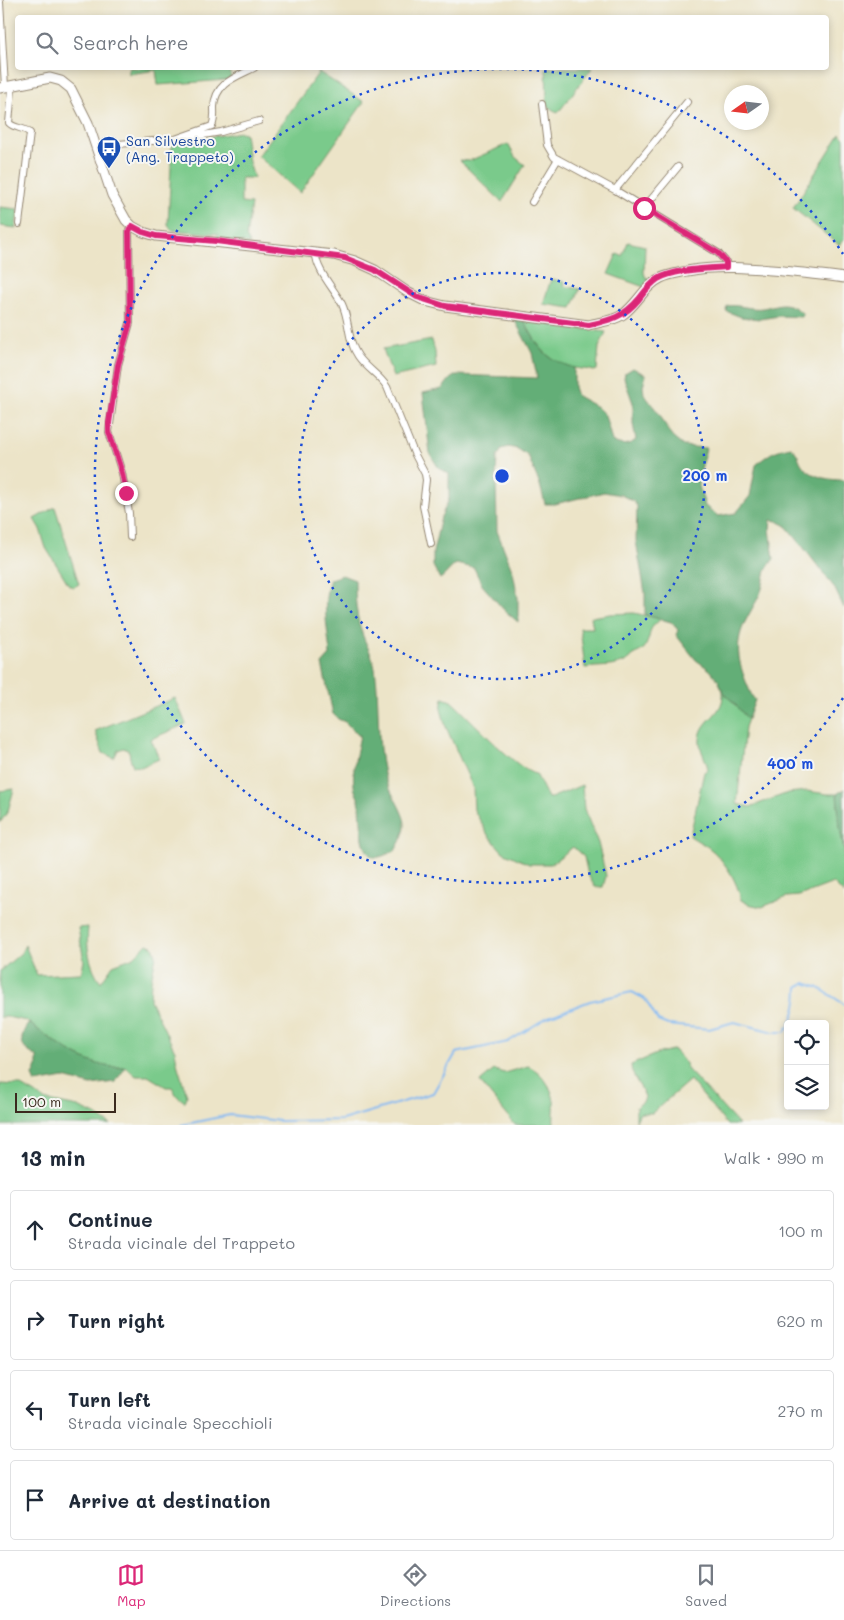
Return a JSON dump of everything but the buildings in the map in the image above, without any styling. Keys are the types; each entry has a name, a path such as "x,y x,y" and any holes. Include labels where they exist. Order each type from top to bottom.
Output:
{"street":[{"path":"0,2 9,123 12,126 28,130 30,133 18,224"},
{"path":"176,140 212,126 215,120 215,96 220,87 250,70"},
{"path":"5,87 48,78 68,85 77,99 112,195 122,214 132,226 143,232 156,236 334,255 355,261 375,270 409,293 445,306 589,325 622,315 650,285 660,278 695,270 726,267 753,268 844,278"},
{"path":"615,190 687,102"},
{"path":"542,104 546,145 550,153 718,253 726,262 726,267"},
{"path":"96,148 108,145 176,140 221,132 259,121"},
{"path":"532,202 558,159"},
{"path":"644,208 678,167"},
{"path":"130,537 129,513 123,480 109,432 118,365 130,323 129,231 132,226"},
{"path":"316,253 324,274 342,305 354,350 372,372 384,382 425,474 423,506 431,544"}],"green space":[{"path":"129,70 156,70 129,74"},
{"path":"156,70 229,70 231,77 227,80 158,85"},
{"path":"546,70 590,70 558,113 547,106"},
{"path":"319,72 364,102 300,193 258,156"},
{"path":"240,132 245,133 249,162 254,178 241,178 241,203 251,204 246,237 250,244 218,240 218,234 171,230 168,224 173,143"},
{"path":"840,134 844,138 844,239 839,245 793,208"},
{"path":"508,144 515,157 525,165 502,202 459,160 469,161"},
{"path":"0,207 18,209 16,228 0,226"},
{"path":"628,242 645,246 644,273 646,278 650,278 644,287 608,274 617,254 622,256"},
{"path":"551,279 565,282 564,286 580,289 572,308 543,304"},
{"path":"783,304 796,308 803,314 802,317 779,316 760,319 741,317 726,311 727,306 766,308"},
{"path":"514,319 524,321 538,345 548,356 574,368 574,387 577,396 597,407 605,415 612,441 615,443 627,444 636,440 633,424 633,403 624,378 625,373 633,368 646,375 643,386 644,394 660,415 672,437 683,446 706,448 698,483 705,506 718,516 736,513 750,496 756,465 776,451 791,447 807,470 817,476 828,479 844,480 844,608 834,587 796,538 785,525 771,520 770,529 774,559 766,572 762,589 745,622 739,640 738,649 743,673 755,700 748,719 723,691 718,680 710,670 696,660 676,635 678,630 671,622 645,615 645,593 636,541 637,506 633,501 621,495 604,492 555,504 545,504 540,485 528,456 518,449 508,447 502,449 497,457 497,531 513,572 518,598 518,622 504,610 482,585 474,568 456,564 440,579 433,566 433,552 441,517 449,499 449,474 438,467 430,454 423,393 442,389 456,375 537,378 532,353"},
{"path":"524,321 606,332 599,347 597,370 574,368 549,357 533,337"},
{"path":"432,340 436,367 393,377 383,349"},
{"path":"55,507 79,584 74,587 69,585 46,548 40,529 34,519"},
{"path":"342,575 355,580 359,622 375,668 380,748 384,774 405,821 404,833 395,851 378,857 373,857 365,847 359,800 354,787 354,766 360,735 333,714 322,664 330,655 326,617 327,588 330,579"},
{"path":"634,613 661,619 652,629 644,649 624,663 585,668 580,628 593,628 591,617"},
{"path":"723,691 748,719 745,727 737,804 750,807 788,793 807,791 837,794 844,850 844,894 833,883 762,907 748,904 741,900 734,880 719,857 708,847 690,836 704,772 708,769 701,747 701,732 717,712 723,699"},
{"path":"175,698 186,724 151,739 159,759 141,767 133,766 129,751 124,748 118,750 114,758 103,753 95,731"},
{"path":"443,698 451,701 518,764 536,774 548,798 582,785 584,809 598,843 606,876 603,887 595,887 588,875 584,857 573,847 551,864 529,864 503,852 488,835 474,810 473,788 446,727 441,709"},
{"path":"14,789 8,811 0,823 0,791"},
{"path":"844,789 844,850 837,794"},
{"path":"88,927 89,956 101,982 113,965 134,957 147,944 153,946 156,955 150,1000 175,1051 187,1096 185,1102 177,1096 172,1087 166,1087 148,1076 136,1076 126,1067 106,1067 91,1062 66,1050 26,1021 0,1017 0,971 21,953 25,945 37,975 81,973 84,961 78,928"},
{"path":"29,1023 62,1047 87,1060 100,1065 126,1067 115,1082 91,1085 64,1078 36,1083 33,1076 37,1067 37,1057 25,1048 22,1041 24,1031"},
{"path":"675,1051 683,1060 688,1070 739,1125 727,1125 690,1080 652,1113 640,1113 636,1121 636,1107 645,1098 633,1074 631,1065 656,1054"},
{"path":"528,1066 533,1068 545,1080 551,1090 554,1104 554,1125 515,1125 480,1082 494,1070 504,1073"},
{"path":"0,1084 19,1085 44,1100 78,1107 96,1115 111,1125 0,1125"}],"waterway":[{"path":"792,1020 798,997 798,987 805,983 819,988 844,1004"},
{"path":"181,1125 230,1115 280,1121 342,1120 433,1093 456,1053 508,1042 546,1018 590,1001 632,992 645,999 658,1021 668,1025 709,1029 734,1022 774,1032 784,1032"}],"place":[{"name":"San Silvestro (Ang. Trappeto)","path":"109,169"}],"route":[{"path":"126,493 122,473 109,432 109,423 118,365 130,323 129,231 132,226 137,230 156,236 334,255 355,261 375,270 417,297 445,306 589,325 622,315 650,285 660,278 695,270 726,267 724,258 718,253 644,208"}]}
